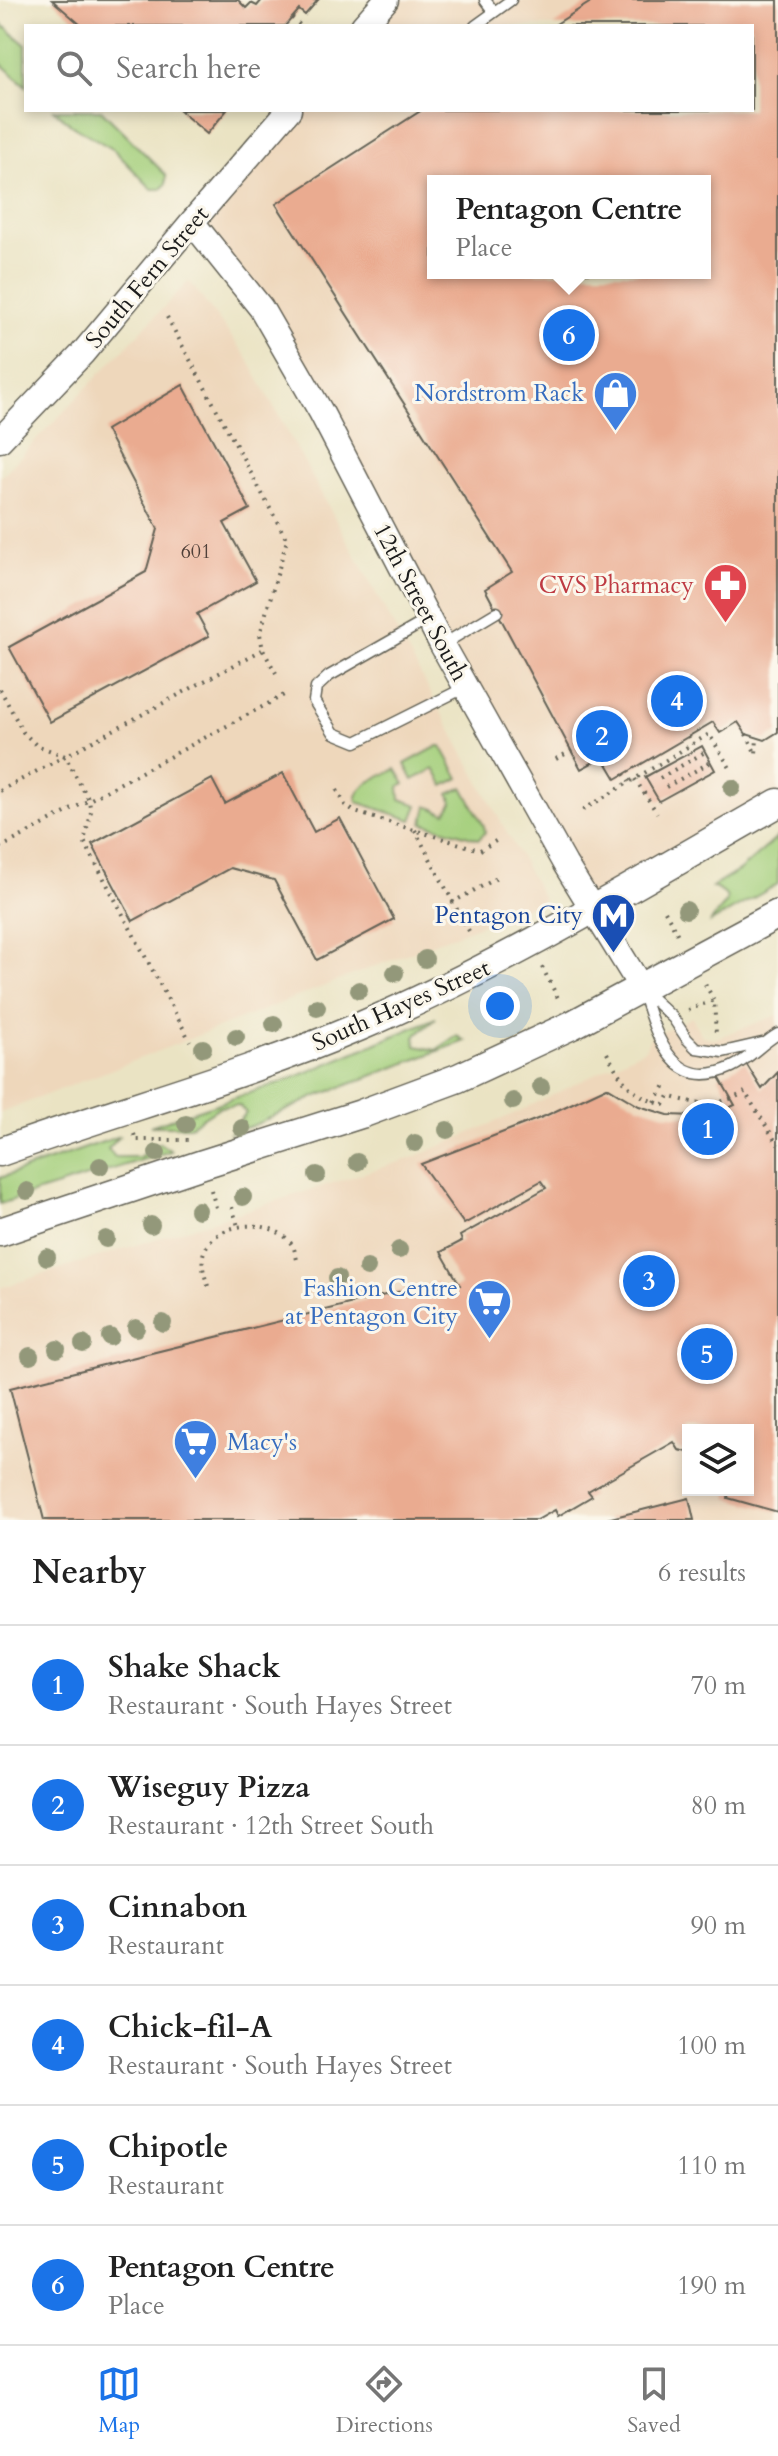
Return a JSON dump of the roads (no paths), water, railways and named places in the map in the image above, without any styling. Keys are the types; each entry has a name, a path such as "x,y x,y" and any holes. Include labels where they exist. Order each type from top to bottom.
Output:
{"main road":[{"name":"South Hayes Street","path":"0,1152 293,1054 437,992 531,945 778,803"},
{"path":"0,1232 401,1100 497,1061 642,989 778,914"}],"street":[{"path":"365,24 386,0"},
{"name":"South Fern Street","path":"0,440 82,354 287,112"},
{"name":"12th Street South","path":"192,222 261,308 321,412 442,645 592,910 642,989"}],"lane":[{"path":"485,0 494,12"},
{"path":"478,24 511,0"},
{"path":"442,645 497,612"},
{"path":"429,619 329,676 316,688 314,701 334,733 356,742 466,687"},
{"path":"642,989 673,1018 696,1048 723,1052 764,1042"},
{"path":"642,989 658,1041 670,1057 691,1072 705,1073 731,1067 748,1058 764,1042 778,1034"}],"place":[{"name":"Pentagon Centre","path":"569,335"},
{"name":"Nordstrom Rack","path":"615,432"},
{"name":"CVS Pharmacy","path":"725,624"},
{"name":"Chick-fil-A","path":"677,701"},
{"name":"Wiseguy Pizza","path":"602,736"},
{"name":"Pentagon City","path":"614,954"},
{"name":"Shake Shack","path":"708,1129"},
{"name":"Cinnabon","path":"649,1281"},
{"name":"Fashion Centre at Pentagon City","path":"489,1341"},
{"name":"Chipotle","path":"707,1354"},
{"name":"Macy's","path":"196,1481"}]}
